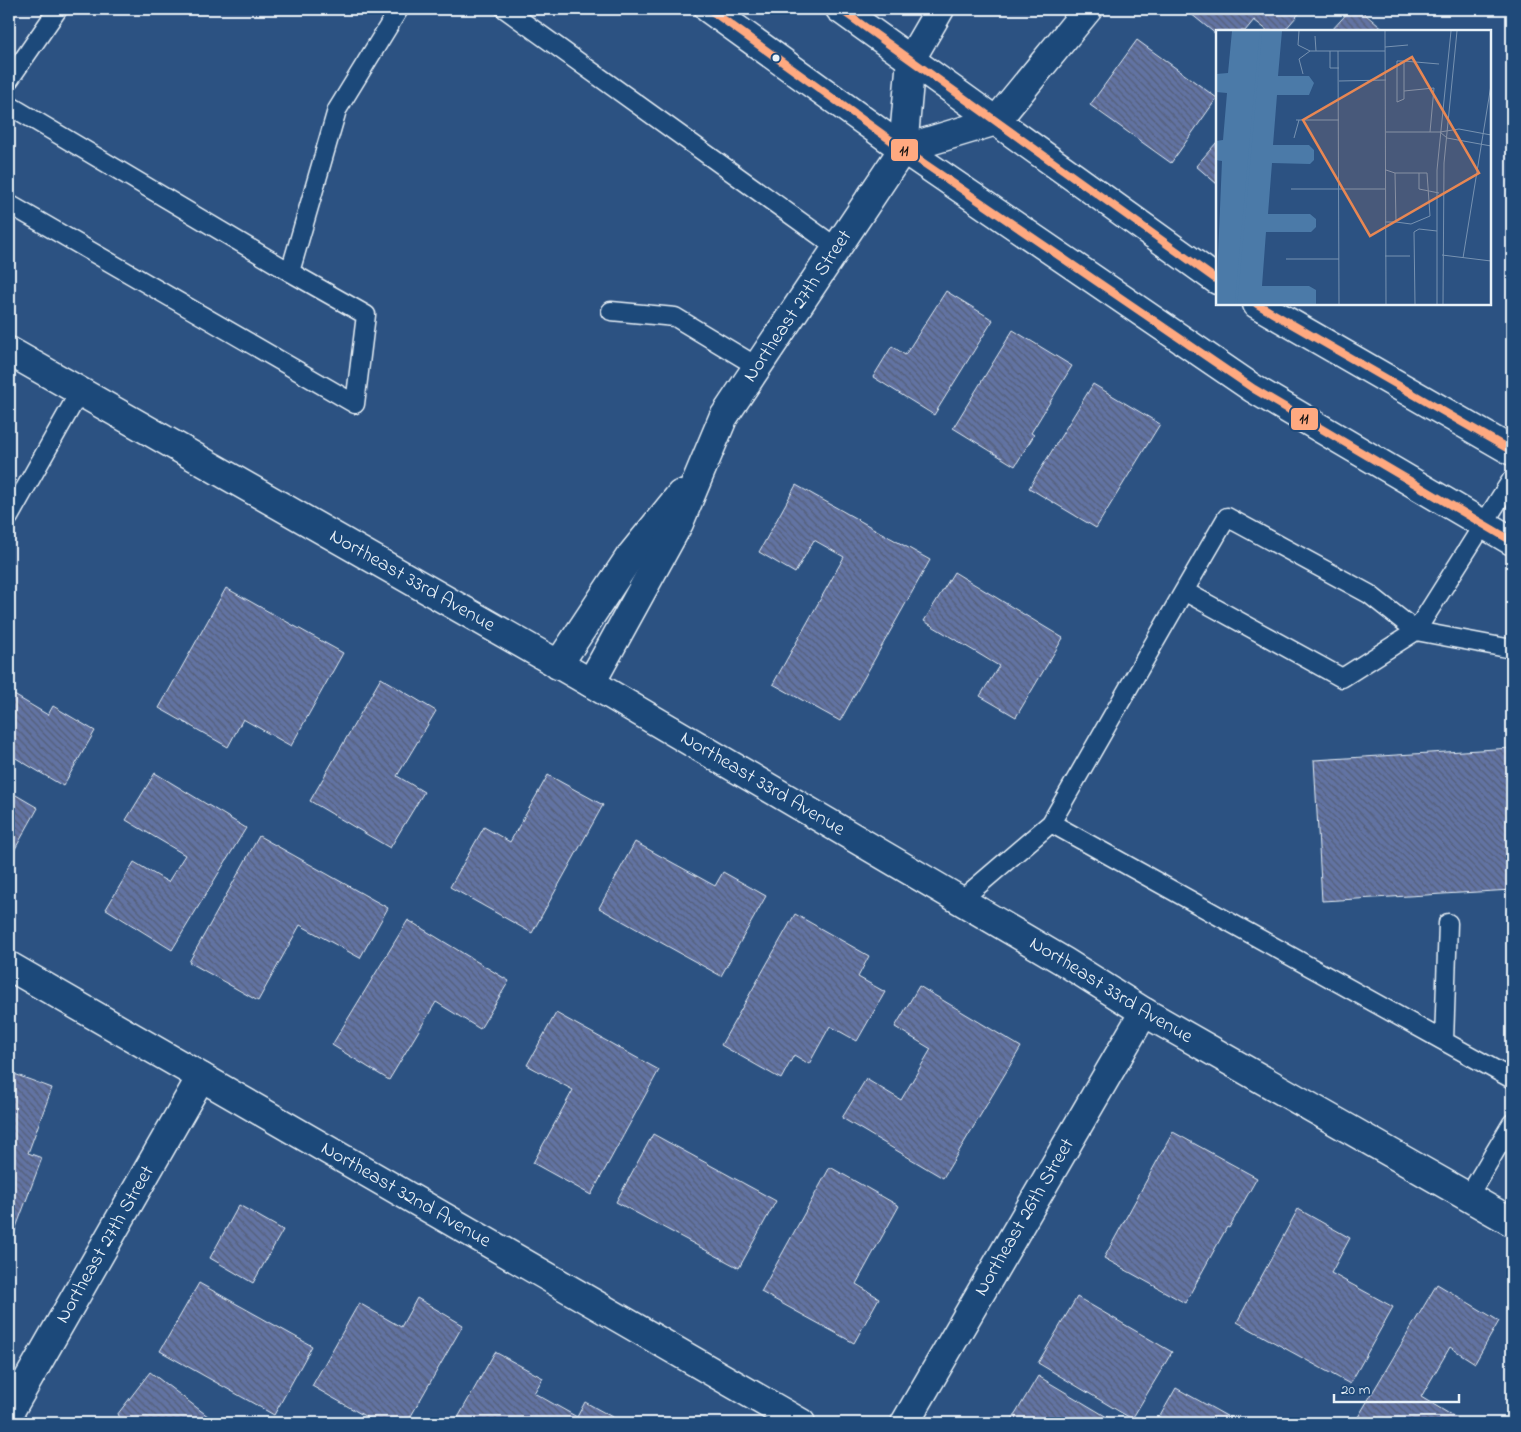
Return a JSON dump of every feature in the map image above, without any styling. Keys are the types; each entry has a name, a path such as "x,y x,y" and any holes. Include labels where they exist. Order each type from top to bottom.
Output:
{"street":[{"path":"708,9 903,149 1254,389 1512,541"},
{"path":"840,9 1216,279"},
{"name":"Northeast 27th Street","path":"591,683 679,523 723,418 903,149 911,59 940,9"},
{"path":"903,149 996,121 1088,9"},
{"path":"1259,305 1512,451"},
{"name":"Northeast 33rd Avenue","path":"9,350 591,683 1065,962 1144,1012 1512,1222"},
{"name":"Northeast 27th Street","path":"558,665 629,558 702,469"},
{"name":"Northeast 32nd Avenue","path":"9,966 801,1423"},
{"name":"Northeast 26th Street","path":"905,1423 1144,1012"},
{"name":"Northeast 27th Street","path":"9,1413 201,1077"}],"lane":[{"path":"9,80 58,9"},
{"path":"290,272 337,110 399,9"},
{"path":"505,9 837,248"},
{"path":"9,105 290,272 366,314 355,404 9,204"},
{"path":"611,311 675,317 758,367"},
{"path":"9,517 80,391"},
{"path":"1184,591 1342,678 1416,631 1512,480"},
{"path":"960,900 1051,823 1227,517 1369,594 1416,631 1512,649"},
{"path":"1051,823 1512,1080"},
{"path":"1444,1042 1448,923"},
{"path":"1468,1197 1512,1123"}],"building":[{"path":"1185,9 1303,9 1285,30 1267,30 1254,20 1246,30 1216,30 1216,34"},
{"path":"1351,9 1359,9 1384,30 1332,30"},
{"path":"1137,40 1216,97 1171,163 1090,105"},
{"path":"1216,143 1216,183 1196,166"},
{"path":"946,291 993,320 934,415 873,377 892,346 905,355"},
{"path":"1013,330 1072,366 1031,433 1034,435 1015,466 953,428"},
{"path":"1093,384 1160,424 1096,528 1029,488"},
{"path":"796,485 930,560 840,721 773,684 844,557 814,540 795,573 759,552"},
{"path":"954,572 1063,638 1016,717 980,696 999,666 924,621"},
{"path":"226,588 343,653 291,746 243,719 228,747 159,708"},
{"path":"381,678 436,711 397,776 424,792 390,848 310,801"},
{"path":"9,692 48,715 53,706 95,731 63,786 9,754"},
{"path":"1512,748 1512,890 1322,901 1314,760"},
{"path":"155,773 246,828 172,950 106,909 134,862 168,882 185,855 126,820"},
{"path":"548,775 603,805 532,933 450,887 484,827 510,842"},
{"path":"9,791 38,808 11,856 9,855"},
{"path":"259,836 388,908 360,958 300,925 258,1001 189,962"},
{"path":"635,842 715,886 723,872 766,896 721,976 599,908"},
{"path":"795,914 869,956 858,977 885,992 857,1041 830,1026 809,1064 794,1055 781,1079 721,1045"},
{"path":"408,920 509,981 480,1029 436,1002 389,1080 332,1045"},
{"path":"919,986 1021,1047 943,1178 842,1118 866,1079 901,1100 931,1049 895,1027"},
{"path":"556,1013 659,1070 591,1195 533,1163 573,1090 527,1065"},
{"path":"9,1072 52,1088 28,1153 42,1158 11,1241 9,1240"},
{"path":"1173,1132 1257,1178 1229,1228 1227,1227 1185,1303 1104,1258"},
{"path":"653,1134 776,1201 739,1268 616,1202"},
{"path":"830,1167 899,1206 856,1284 879,1298 854,1343 761,1292"},
{"path":"239,1205 283,1230 253,1283 210,1258"},
{"path":"1298,1209 1350,1238 1331,1273 1393,1307 1350,1384 1237,1322"},
{"path":"199,1283 312,1346 274,1415 160,1351"},
{"path":"1437,1284 1499,1321 1475,1363 1450,1347 1421,1397 1463,1422 1368,1423 1358,1417"},
{"path":"1077,1297 1172,1352 1132,1419 1038,1363"},
{"path":"417,1298 463,1325 407,1423 377,1423 312,1386 359,1303 401,1327"},
{"path":"495,1352 543,1378 534,1393 577,1417 585,1402 623,1423 455,1423"},
{"path":"150,1372 217,1423 127,1423 117,1415"},
{"path":"1038,1376 1117,1423 1010,1423"},
{"path":"1176,1388 1234,1420 1232,1423 1156,1423"}],"transit line":[{"name":"11","path":"709,9 903,149 1254,389 1512,541"},
{"name":"11","path":"840,9 1216,279"},
{"name":"11","path":"1259,305 1512,451"}]}
